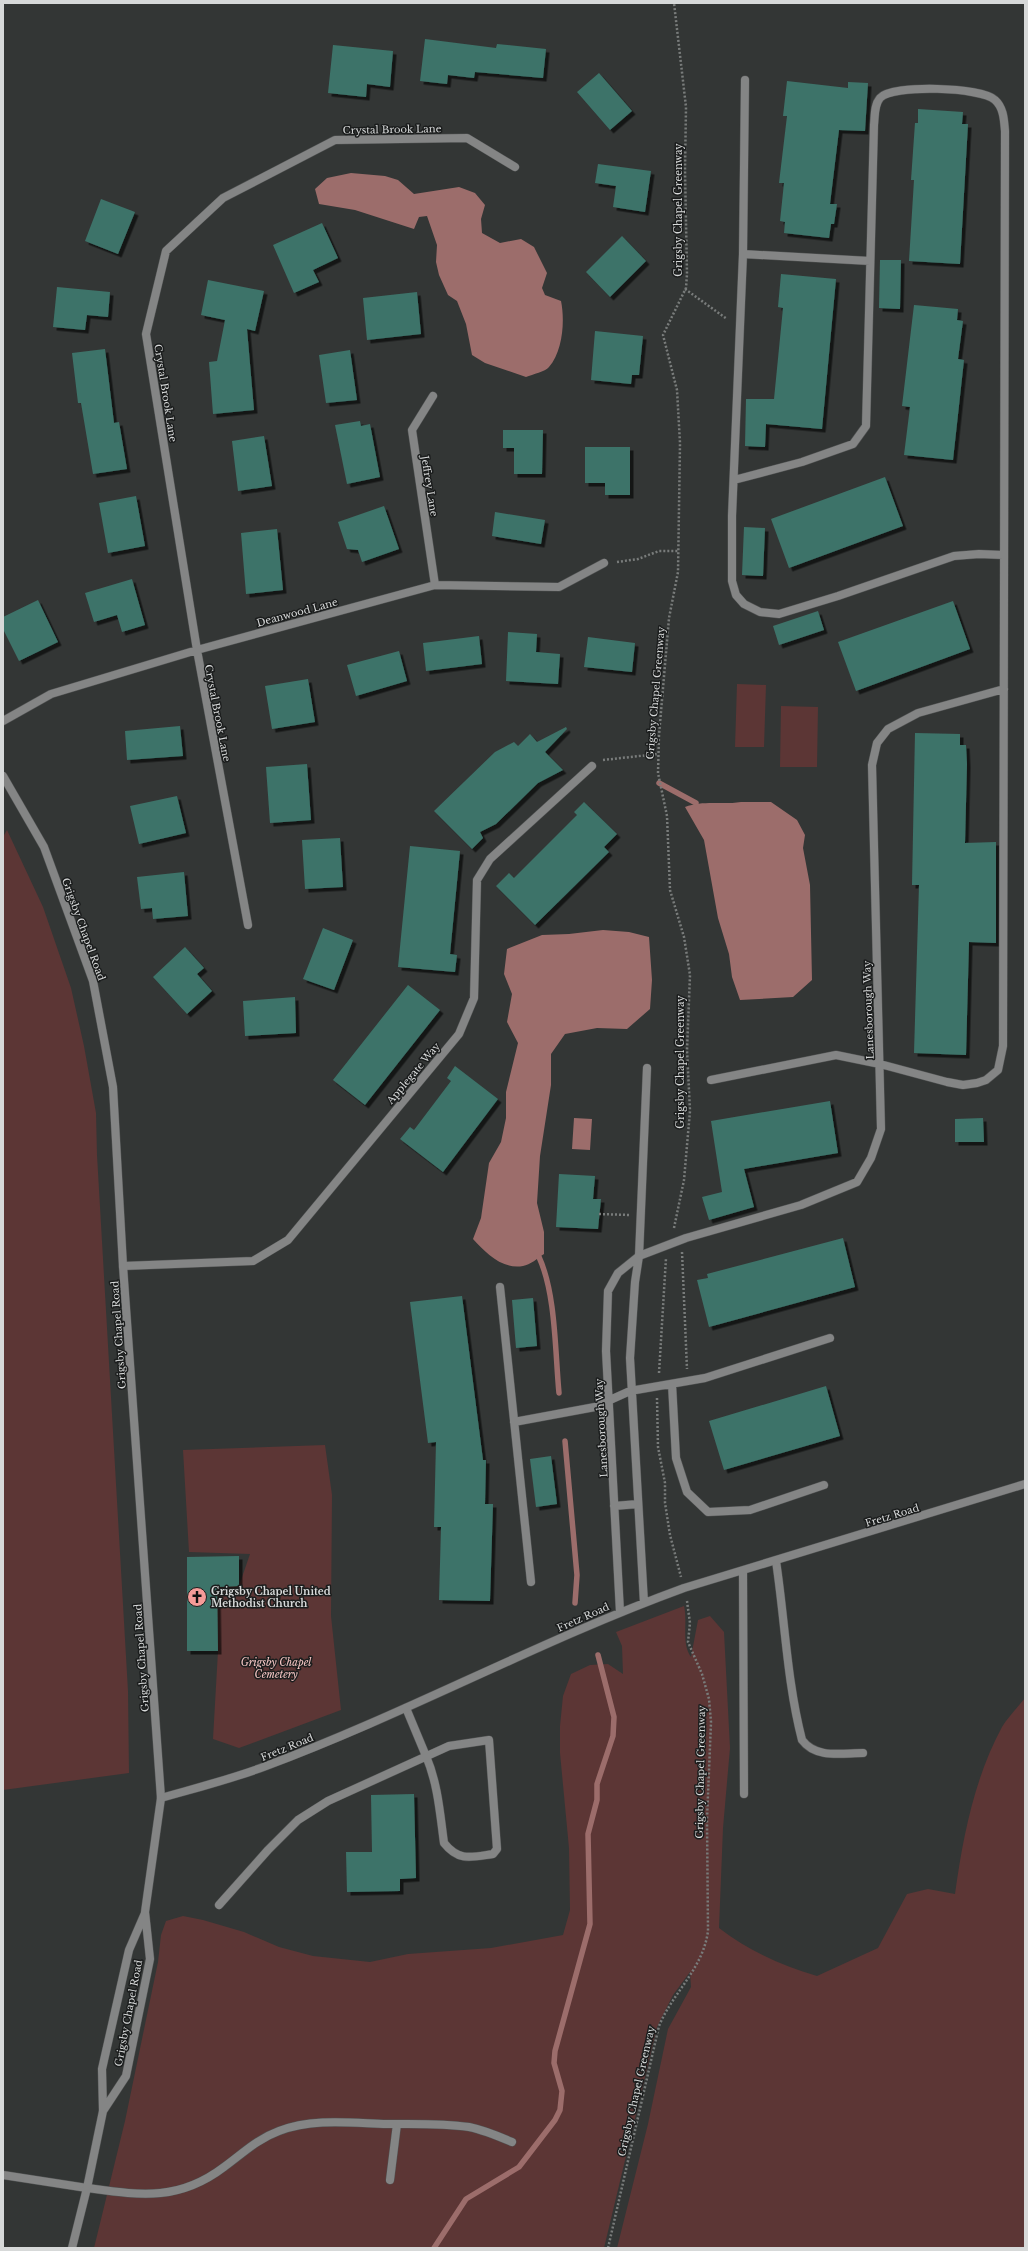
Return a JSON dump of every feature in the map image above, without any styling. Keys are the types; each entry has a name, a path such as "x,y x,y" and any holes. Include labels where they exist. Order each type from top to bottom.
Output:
{"street":[{"path":"745,80 743,254 734,480 732,581 736,595 740,600 760,612 779,614 838,596 954,556 979,554 1003,555"},
{"path":"711,1080 836,1055 880,1064 963,1085 986,1080 998,1070 1003,1046 1005,131 1003,112 995,100 988,95 967,91 903,89 886,93 879,98 876,105 874,125 866,426 853,444 802,462 734,480"},
{"name":"Crystal Brook Lane","path":"248,925 196,650 146,334 166,252 223,198 335,140 467,138 515,167"},
{"path":"743,254 870,261"},
{"name":"Jeffrey Lane","path":"433,396 412,430 435,585"},
{"name":"Deanwood Lane","path":"3,721 51,694 196,650 435,585 559,586 604,564"},
{"name":"Lanesborough Way","path":"620,1612 610,1400 606,1351 608,1291 618,1273 639,1256 668,1244 801,1205 856,1182 871,1158 881,1129 872,765 878,743 888,728 918,713 1004,689"},
{"name":"Applegate Way","path":"123,1266 253,1261 288,1240 459,1034 474,998 477,880 490,859 592,766"},
{"name":"Grigsby Chapel Road","path":"3,776 44,847 93,981 113,1087 123,1266 161,1798 145,1912 150,1959 126,2076 103,2111"},
{"path":"644,1602 630,1391 630,1358 635,1282 639,1256 642,1215 647,1068"},
{"path":"500,1287 531,1582"},
{"path":"514,1422 595,1407 630,1391 705,1378 830,1338"},
{"path":"672,1384 676,1458 686,1492 708,1512 750,1510 824,1485"},
{"name":"Fretz Road","path":"161,1798 265,1767 406,1708 644,1602 684,1588 742,1572 1025,1484"},
{"path":"614,1506 638,1504"},
{"path":"776,1561 784,1612 789,1666 802,1740 807,1747 821,1754 863,1753"},
{"path":"742,1572 744,1794"},
{"path":"219,1905 268,1850 298,1820 328,1801 426,1756 449,1746 489,1740 497,1849 494,1854 471,1857 459,1856 451,1852 444,1843 435,1779 426,1756 406,1708"},
{"name":"Grigsby Chapel Road","path":"72,2248 88,2188 103,2111 102,2069 129,1950 145,1912"},
{"path":"3,2175 138,2194 165,2193 207,2178 244,2149 278,2131 316,2123 447,2125 470,2127 512,2142"},
{"path":"390,2180 397,2124"}],"path":[{"name":"Grigsby Chapel Greenway","path":"608,2248 659,2026 665,2013 694,1971 706,1948 708,1931 707,1820 711,1722 709,1699 702,1674 688,1642 690,1623 684,1588 670,1535 666,1503 666,1483 658,1447 656,1405 668,1244 684,1180 690,1111 687,1050 690,975 684,937 670,890 667,816 659,783 658,754 669,618 678,572 680,443 677,390 663,335 685,289 687,274 685,170 686,107 674,3"},
{"path":"685,289 741,329"},
{"path":"604,564 638,559 659,551 678,551"},
{"path":"592,766 605,759 658,754"},
{"path":"599,1214 642,1215"},
{"path":"682,1240 687,1381"}],"green space":[{"path":"737,684 766,685 764,747 735,747"},
{"path":"781,706 818,707 817,767 780,767"},
{"path":"7,830 43,907 71,988 84,1046 96,1113 97,1155 128,1691 129,1773 3,1790 3,837"},
{"name":"Grigsby Chapel Cemetery","path":"325,1445 332,1495 331,1616 341,1710 239,1748 213,1739 218,1651 217,1608 207,1587 239,1586 250,1554 189,1552 183,1450"},
{"path":"684,1606 685,1639 691,1657 698,1620 710,1616 724,1632 730,1748 723,1828 719,1928 742,1944 766,1956 817,1976 878,1948 907,1894 928,1889 955,1894 966,1830 984,1767 1002,1727 1025,1698 1025,2248 617,2248 648,2124 668,2029 691,1987 690,1972 673,1995 657,2027 604,2248 94,2248 125,2121 158,1962 161,1935 166,1921 183,1916 203,1920 244,1932 279,1947 313,1956 370,1962 408,1954 491,1948 563,1935 570,1910 569,1848 560,1753 560,1726 563,1696 571,1674 590,1665 608,1664 623,1674 622,1646 616,1632"}],"shaded area":[{"path":"351,173 385,176 398,180 414,194 459,187 475,193 485,205 481,219 482,233 500,243 521,239 534,247 547,273 542,288 545,295 561,301 563,317 560,344 554,360 549,367 542,372 526,377 485,363 472,355 466,324 457,301 448,295 439,275 436,262 437,245 427,216 419,217 414,229 355,210 319,204 315,189 327,178"},
{"path":"771,802 797,820 805,835 803,848 810,885 812,980 793,997 740,1000 732,977 729,954 718,918 704,840 685,807 706,803"},
{"path":"603,930 629,932 649,937 652,980 650,1009 627,1029 597,1028 565,1034 551,1054 551,1085 540,1156 537,1203 544,1232 544,1254 526,1265 515,1267 501,1263 495,1259 473,1239 481,1218 489,1163 501,1142 506,1118 506,1092 518,1043 507,1022 512,994 504,974 507,949 542,935 569,934"},
{"path":"574,1118 592,1119 590,1150 572,1149"}],"building":[{"path":"425,39 496,48 497,44 546,49 543,78 475,72 474,78 448,75 447,84 420,81"},
{"path":"333,45 393,51 390,87 367,84 366,97 328,93"},
{"path":"599,73 632,111 610,130 577,92"},
{"path":"787,81 848,88 848,82 868,83 865,131 839,130 830,204 837,204 834,224 831,224 829,238 784,233 785,222 780,221 784,183 779,183 787,116 783,116"},
{"path":"918,109 963,112 962,124 968,124 960,264 909,261 914,180 911,180 915,123 918,123"},
{"path":"598,164 651,171 645,212 613,207 616,186 595,183"},
{"path":"101,199 135,212 118,254 85,241"},
{"path":"322,223 338,258 313,270 319,282 294,293 273,245"},
{"path":"622,236 646,261 610,297 586,272"},
{"path":"880,260 901,260 900,309 879,308"},
{"path":"781,274 836,279 822,429 766,424 765,447 745,446 746,399 774,399 783,308 778,307"},
{"path":"208,280 264,291 255,331 247,329 254,410 213,414 209,362 217,361 225,320 201,315"},
{"path":"57,287 110,292 108,317 87,315 85,330 53,327"},
{"path":"417,292 421,334 367,340 363,298"},
{"path":"914,305 958,309 957,320 963,321 958,359 964,360 953,460 904,455 910,407 902,406"},
{"path":"595,331 643,336 639,375 632,375 631,384 591,380"},
{"path":"105,349 114,423 119,422 127,469 93,474 81,403 78,403 72,353"},
{"path":"350,350 357,400 326,403 319,355"},
{"path":"360,421 361,426 370,424 380,477 347,484 335,425"},
{"path":"503,430 543,430 542,474 514,474 514,448 503,448"},
{"path":"264,436 272,486 238,491 232,441"},
{"path":"585,447 630,447 630,495 605,495 605,483 585,483"},
{"path":"885,477 903,526 789,568 771,519"},
{"path":"136,496 145,546 108,553 99,503"},
{"path":"384,506 399,549 362,562 358,550 347,549 338,522"},
{"path":"495,512 545,520 541,544 492,536"},
{"path":"744,527 765,528 763,576 742,575"},
{"path":"277,529 283,590 246,594 241,533"},
{"path":"132,579 145,625 122,632 117,615 94,622 85,593"},
{"path":"38,600 58,642 19,661 3,629 3,617"},
{"path":"953,601 970,649 856,691 838,642"},
{"path":"818,611 824,630 779,645 773,626"},
{"path":"508,632 537,634 536,652 560,654 558,684 506,681"},
{"path":"479,636 482,664 426,671 423,643"},
{"path":"588,637 635,643 632,672 584,667"},
{"path":"399,651 407,681 356,696 347,665"},
{"path":"308,679 315,722 272,729 265,686"},
{"path":"180,726 183,756 127,760 125,731"},
{"path":"566,727 567,729 545,752 563,770 538,783 496,824 480,832 483,838 472,849 434,811 495,752 514,742 518,746 530,734 537,742"},
{"path":"915,733 960,734 960,745 966,745 967,764 965,843 996,842 996,943 969,942 966,1055 914,1053 919,885 912,885"},
{"path":"307,764 311,820 270,823 266,767"},
{"path":"177,796 186,833 139,844 130,806"},
{"path":"584,802 617,834 604,847 609,852 535,925 496,886 509,873 514,878 577,815 574,812"},
{"path":"340,838 343,887 305,889 302,840"},
{"path":"410,846 460,851 450,954 457,955 455,972 398,967"},
{"path":"184,872 188,916 153,919 152,908 141,909 137,877"},
{"path":"323,928 353,940 334,990 303,979"},
{"path":"185,947 204,968 197,974 212,991 187,1014 153,977"},
{"path":"408,985 440,1010 365,1105 333,1080"},
{"path":"295,997 296,1033 245,1036 243,1001"},
{"path":"455,1066 498,1099 443,1172 400,1139 410,1127 414,1130 451,1081 447,1078"},
{"path":"830,1101 838,1153 744,1169 754,1207 709,1220 702,1197 722,1192 711,1121"},
{"path":"983,1118 984,1142 955,1142 955,1119"},
{"path":"559,1174 595,1176 593,1199 601,1199 598,1229 556,1227"},
{"path":"843,1238 855,1287 709,1327 697,1280 708,1278 707,1274"},
{"path":"462,1296 483,1460 486,1460 485,1504 493,1504 490,1601 439,1600 441,1527 434,1527 436,1442 428,1443 410,1302"},
{"path":"533,1298 537,1346 516,1348 512,1300"},
{"path":"826,1386 840,1436 724,1470 709,1421"},
{"path":"551,1456 557,1504 536,1507 530,1459"},
{"name":"Grigsby Chapel United Methodist Church","path":"239,1556 239,1586 217,1587 218,1651 187,1651 187,1557"},
{"path":"414,1794 416,1878 400,1879 400,1891 347,1892 346,1852 372,1852 371,1795"}],"waterway":[{"path":"659,783 696,803"},
{"path":"539,1257 545,1272 552,1305 559,1393"},
{"path":"565,1441 577,1575 575,1603"},
{"path":"434,2248 466,2199 519,2167 555,2120 560,2110 562,2091 554,2063 555,2051 590,1924 588,1834 597,1800 597,1784 613,1736 614,1717 598,1655"}],"place":[{"name":"Grigsby Chapel United Methodist Church","path":"197,1597"}]}
